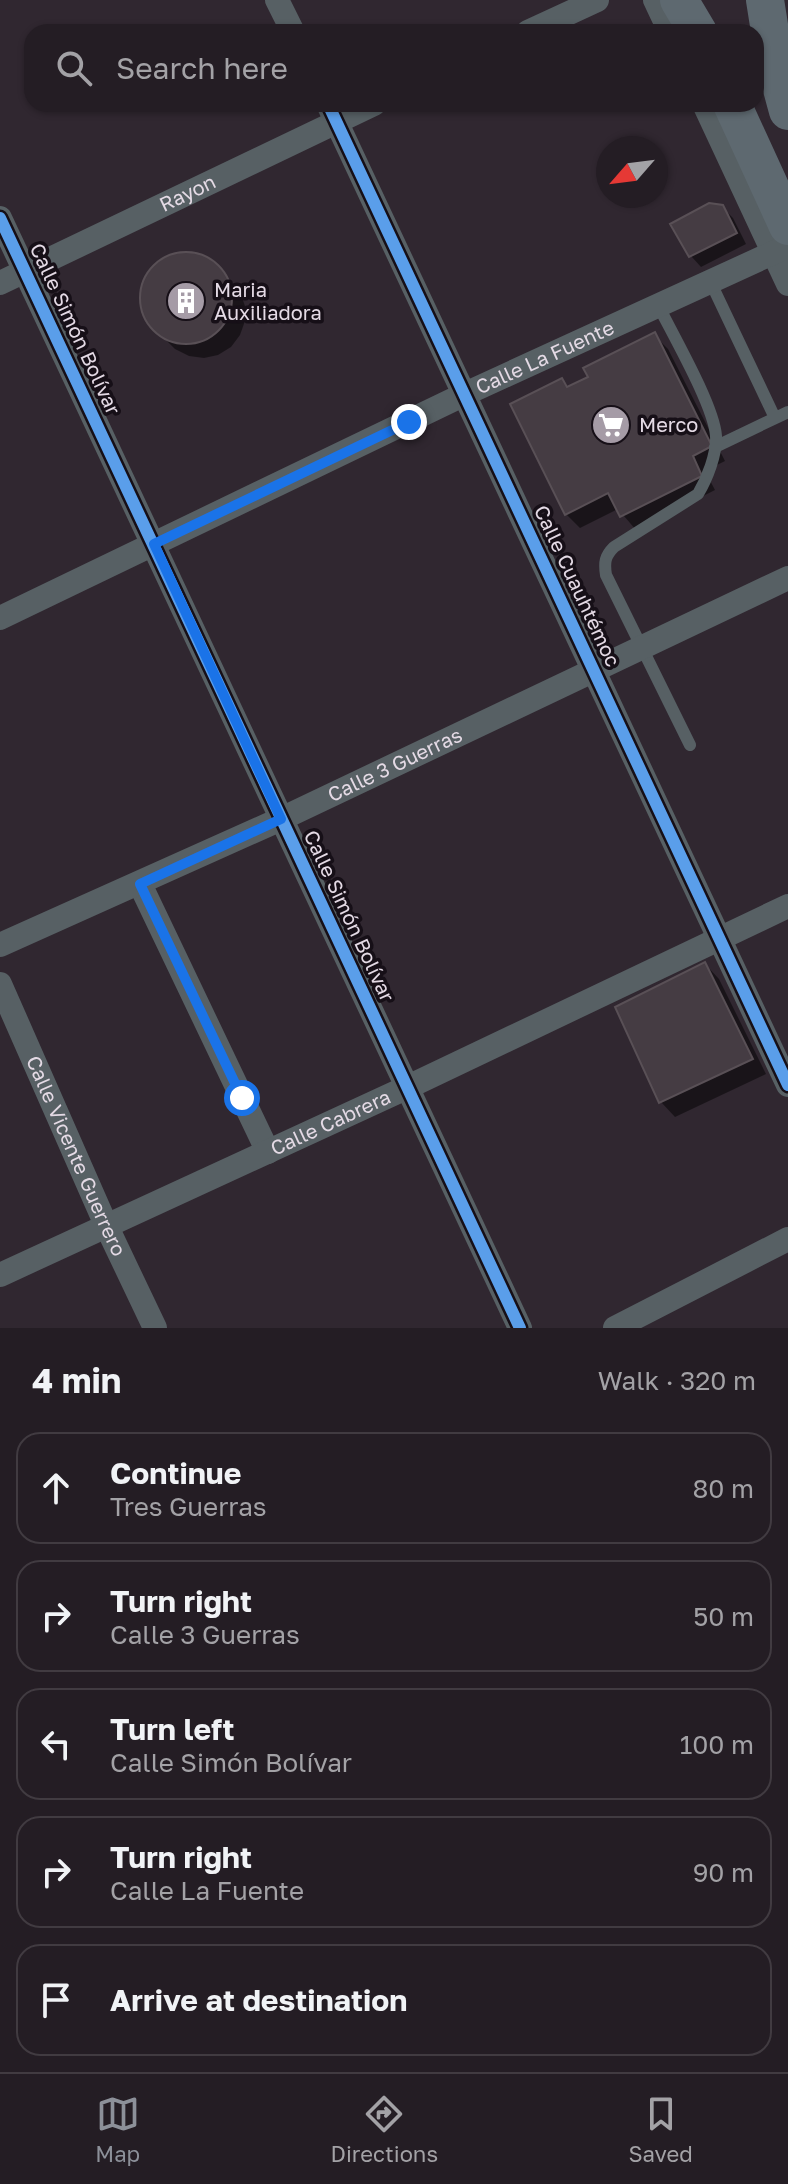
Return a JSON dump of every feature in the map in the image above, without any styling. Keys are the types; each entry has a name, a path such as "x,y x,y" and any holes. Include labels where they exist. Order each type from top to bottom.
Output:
{"main road":[{"path":"679,0 693,24"},
{"path":"773,8 775,63 788,111"},
{"path":"735,112 783,242"}],"street":[{"path":"277,0 289,24"},
{"path":"545,24 597,0"},
{"path":"655,0 666,24"},
{"path":"709,112 783,242 788,284"},
{"name":"Rayon","path":"0,283 332,113"},
{"name":"Calle Cuauhtémoc","path":"332,113 788,1085"},
{"name":"Calle Simón Bolívar","path":"0,218 520,1328"},
{"name":"Calle La Fuente","path":"0,618 465,394 711,283 783,242"},
{"name":"Calle 3 Guerras","path":"0,945 281,819 788,578"},
{"path":"140,884 268,1152"},
{"name":"Calle Cabrera","path":"0,1275 408,1087 788,906"},
{"name":"Calle Vicente Guerrero","path":"0,984 155,1328"},
{"path":"615,1328 788,1239"}],"lane":[{"path":"711,283 775,418"},
{"path":"658,305 706,403 716,436 715,447 698,494 614,547 604,563 606,575 690,745"},
{"path":"715,447 788,412"}],"building":[{"path":"709,203 723,205 737,233 689,257 670,224"},
{"name":"Maria Auxiliadora","path":"186,252 212,260 224,272 232,298 224,324 212,336 186,344 160,336 148,324 140,298 148,272 160,260"},
{"name":"Merco","path":"655,332 712,446 693,456 702,476 620,517 608,493 565,515 510,404 562,378 567,387 588,377 583,368"},
{"path":"705,962 753,1059 659,1103 615,1007"}],"cycle path":[{"path":"332,112 788,1085"},
{"path":"0,218 520,1328"}],"place":[{"name":"Maria Auxiliadora","path":"186,301"},
{"name":"Merco","path":"611,425"}],"route":[{"path":"242,1098 140,884 281,819 154,544 409,422"}]}
